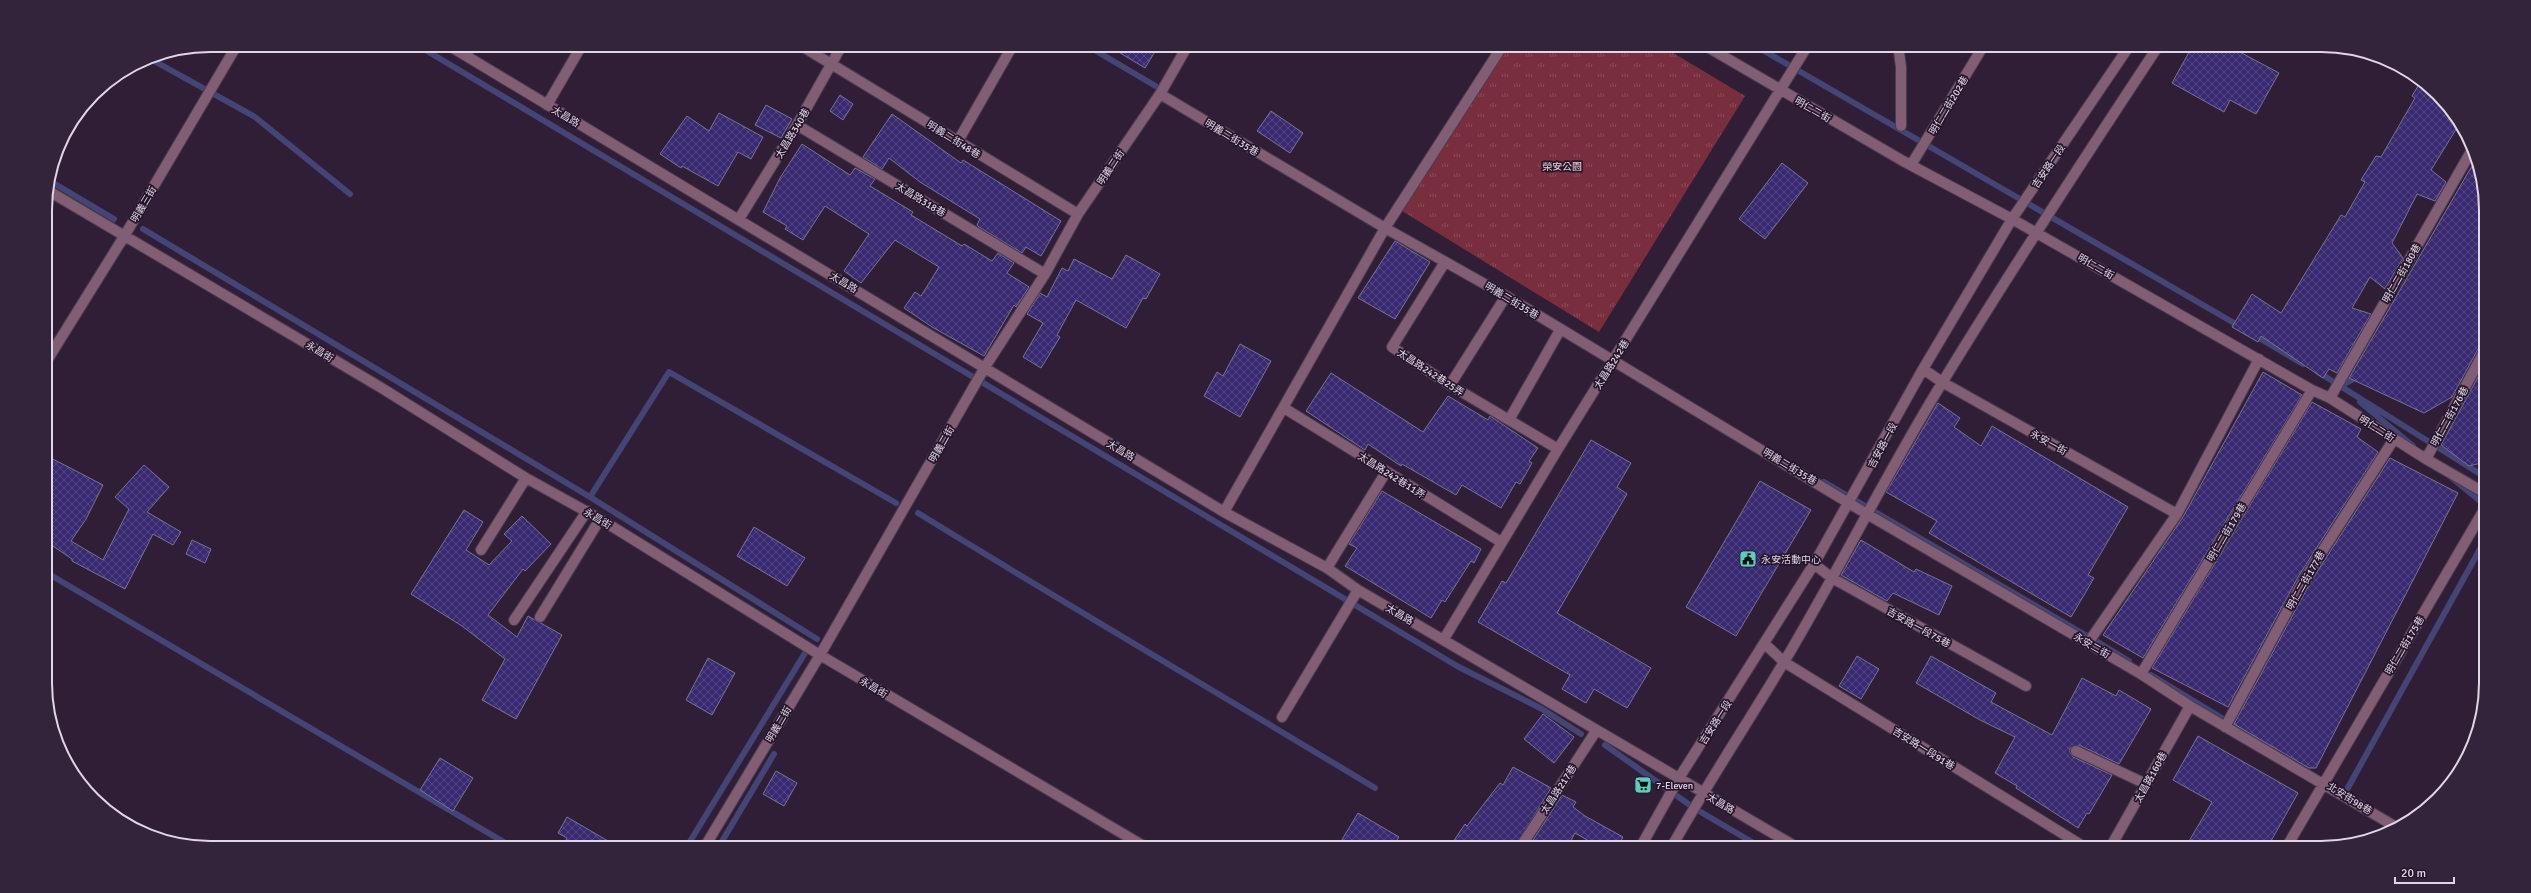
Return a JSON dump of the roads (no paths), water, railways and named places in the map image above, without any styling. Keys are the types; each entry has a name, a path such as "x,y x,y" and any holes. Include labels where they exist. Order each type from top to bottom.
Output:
{"street":[{"name":"明義三街","path":"52,352 125,235 233,52"},
{"name":"太昌路","path":"459,52 1224,512 1327,568 1358,590 1444,639 1596,731 1786,841"},
{"path":"466,56 468,52"},
{"path":"547,105 578,52"},
{"name":"明義二街48巷","path":"813,52 832,62 1078,214"},
{"name":"太昌路340巷","path":"739,220 797,125 838,52"},
{"path":"958,141 1009,52"},
{"name":"明義二街","path":"708,841 820,655 985,367 1044,274 1078,214 1160,94 1184,52"},
{"path":"1224,512 1385,228 1498,52"},
{"name":"明仁二街","path":"1716,52 1911,165 2012,218 2312,390 2330,398 2426,459 2479,490"},
{"name":"太昌路242巷","path":"1444,639 1501,542 1804,52"},
{"path":"1899,52 1901,66 1902,126"},
{"name":"明仁二街202巷","path":"1911,165 1980,52"},
{"name":"吉安路一段","path":"1644,841 1679,778 1765,644 1851,502 1923,369 2012,218 2125,52"},
{"name":"吉安路一段","path":"1676,841 1703,792 1784,662 1832,578 1864,512 1942,382 2038,233 2048,213 2154,52"},
{"name":"明義二街35巷","path":"1160,94 1385,228 1506,296 1560,330 1614,360 1851,502 1864,512"},
{"name":"太昌路318巷","path":"797,125 1044,274"},
{"name":"明仁二街180巷","path":"2330,398 2469,155"},
{"name":"永昌街","path":"53,193 380,387 526,478 587,511 820,655 1135,841"},
{"name":"太昌路242巷25弄","path":"1446,262 1392,347 1450,386 1558,449"},
{"path":"1450,386 1506,296"},
{"path":"1509,420 1560,330"},
{"path":"2088,643 2177,514 2258,359"},
{"name":"明仁二街176巷","path":"2426,459 2479,361"},
{"name":"永安一街","path":"1923,369 1942,382 2177,514"},
{"name":"明仁二街179巷","path":"2141,674 2312,390"},
{"name":"太昌路242巷11弄","path":"1284,408 1501,542"},
{"name":"明仁二街177巷","path":"2225,727 2304,580 2394,439"},
{"path":"1327,568 1386,472"},
{"path":"481,550 526,478"},
{"path":"514,620 587,511"},
{"name":"永安二街","path":"1864,512 2141,674 2225,727 2323,782"},
{"name":"明仁二街175巷","path":"2290,841 2323,782 2479,518"},
{"path":"540,617 600,519"},
{"name":"吉安路一段75巷","path":"1814,564 1832,578 2026,686"},
{"path":"1282,717 1358,590"},
{"name":"吉安路一段91巷","path":"1765,644 1784,662 2075,841"},
{"name":"太昌路160巷","path":"2114,841 2190,706"},
{"name":"太昌路217巷","path":"1525,841 1596,731"},
{"path":"2076,751 2146,784"},
{"name":"北安街98巷","path":"2323,782 2392,824"}],"waterway":[{"path":"429,52 1457,666 1542,709 1581,734"},
{"path":"1098,52 1164,91"},
{"path":"1766,52 2241,327"},
{"path":"155,62 255,117 350,194"},
{"path":"54,183 114,219"},
{"path":"143,229 590,497 817,639"},
{"path":"2254,335 2303,364"},
{"path":"590,497 669,372 896,503"},
{"path":"2318,372 2479,473"},
{"path":"2342,387 2340,386 2359,376"},
{"path":"2360,402 2413,446"},
{"path":"2452,478 2479,500"},
{"path":"1824,482 2087,636"},
{"path":"918,513 1375,788"},
{"path":"2345,793 2479,551"},
{"path":"52,576 502,841"},
{"path":"2096,641 2129,661"},
{"path":"690,841 805,653"},
{"path":"2151,675 2271,748"},
{"path":"1605,745 1694,808 1750,841"},
{"path":"722,841 774,754"}],"place":[{"name":"永安活動中心","path":"1748,559"},
{"name":"7-Eleven","path":"1643,785"}],"park label":[{"name":"榮安公園","path":"1562,166"}]}
